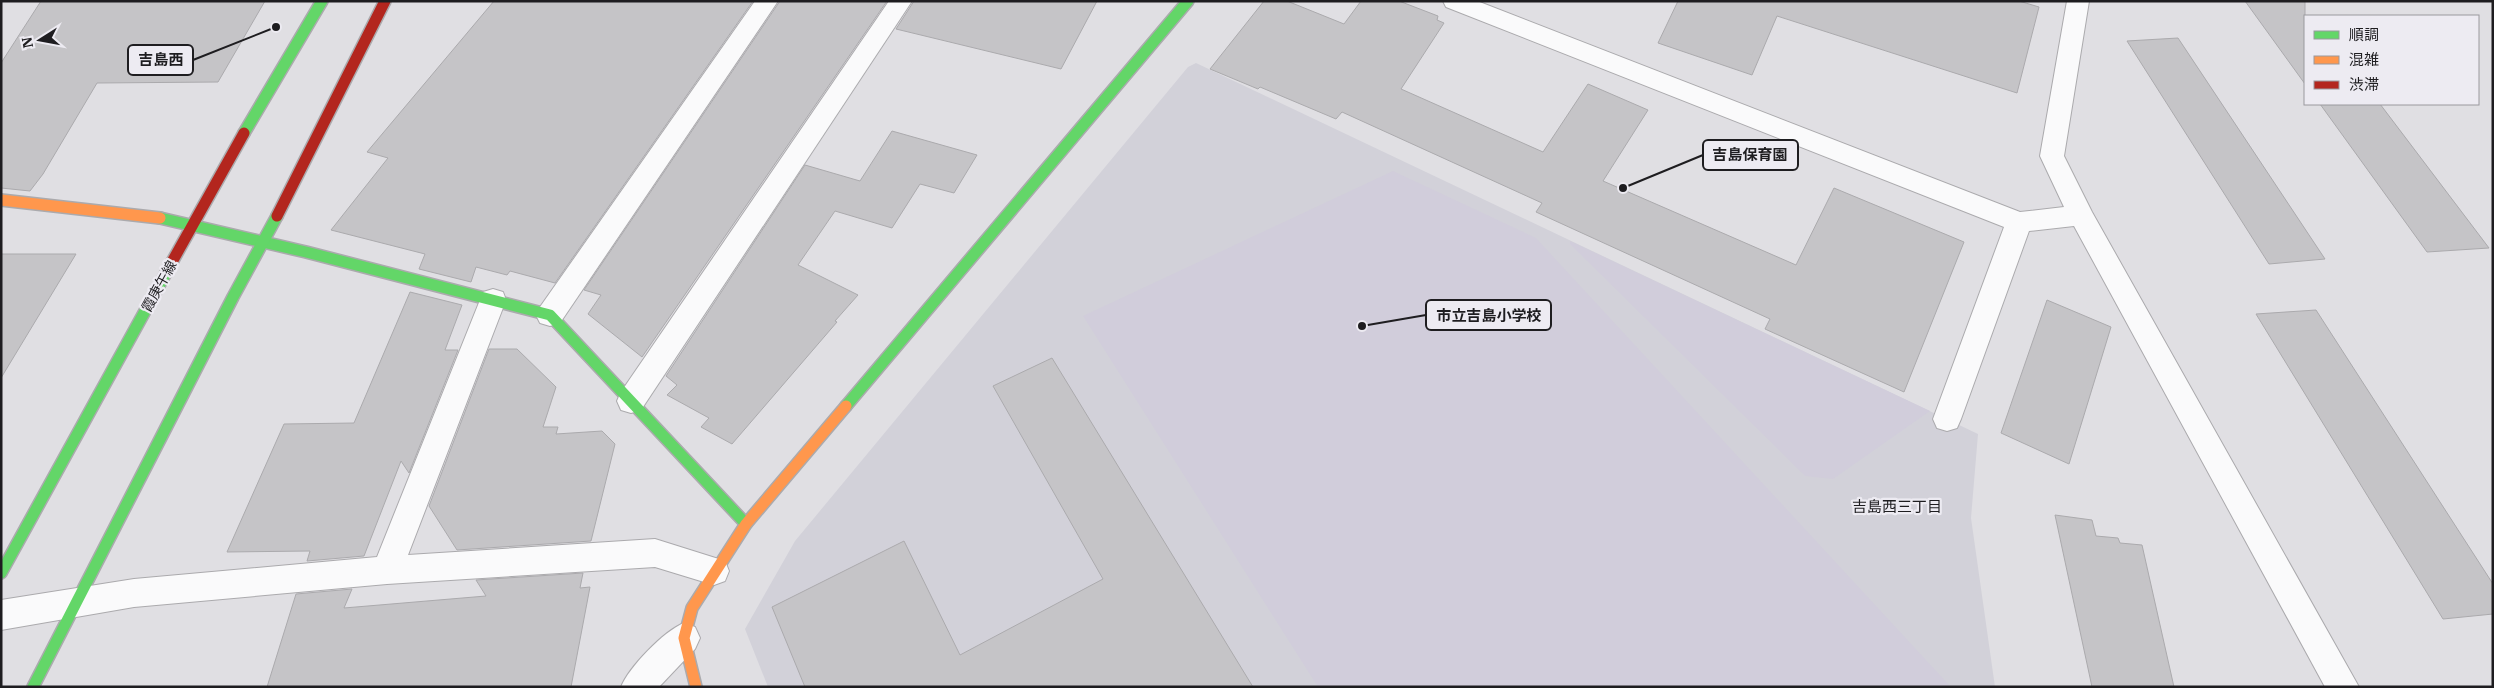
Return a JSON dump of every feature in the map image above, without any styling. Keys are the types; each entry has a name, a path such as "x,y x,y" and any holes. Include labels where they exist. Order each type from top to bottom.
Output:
{"street":[{"name":"霞庚午線","path":"1,573 221,172 322,1"},
{"path":"33,687 233,297 264,242 386,1"},
{"path":"550,315 767,1"},
{"path":"631,401 901,1"},
{"path":"696,687 684,638 692,608 714,571 746,524 1188,1"},
{"path":"1454,1 2019,222 2081,215"},
{"path":"2078,1 2052,156 2081,215 2343,687"},
{"path":"1,200 146,215 264,242 550,315 746,524"},
{"path":"1947,419 2019,222"},
{"path":"388,570 493,300"},
{"path":"1,615 134,592 388,570 655,553 714,571"},
{"path":"637,687 684,638"}],"shaded area":[{"path":"1196,63 1978,434 1971,518 1995,687 768,687 745,629 795,541 1188,67"},
{"path":"1393,171 1536,238 1951,687 1318,687 1083,316"},
{"path":"1570,241 1930,411 1833,479 1805,476 1570,244"}],"building":[{"path":"41,1 265,1 218,82 97,83 43,174 30,191 1,188 1,63"},
{"path":"494,1 753,1 555,283 510,271 507,275 476,267 471,282 419,269 425,254 331,230 388,158 367,152"},
{"path":"780,1 887,1 642,357 588,314 601,295 584,290"},
{"path":"914,1 1097,1 1061,69 896,29"},
{"path":"1264,1 1287,1 1344,24 1361,1 1399,1 1438,16 1437,20 1444,23 1401,89 1543,152 1588,84 1648,110 1603,181 1796,265 1834,188 1964,242 1904,392 1765,329 1770,319 1536,212 1542,203 1342,112 1336,119 1260,87 1258,89 1210,69"},
{"path":"1678,1 2019,1 2039,7 2017,93 1777,16 1752,75 1658,43"},
{"path":"2245,1 2305,1 2304,83"},
{"path":"2178,38 2325,259 2269,264 2127,41"},
{"path":"2321,105 2381,105 2489,248 2427,252"},
{"path":"892,131 977,155 954,193 920,184 892,228 835,211 798,265 858,295 732,444 701,427 709,418 667,395 677,385 666,376 805,165 860,181"},
{"path":"1,254 76,254 1,378"},
{"path":"410,292 462,305 445,350 458,350 409,473 401,461 364,556 307,561 310,551 227,552 284,424 354,423"},
{"path":"2047,300 2111,327 2069,464 2001,433"},
{"path":"2316,310 2493,584 2493,614 2443,619 2256,314"},
{"path":"489,349 517,349 556,387 543,427 558,427 556,434 602,431 615,444 591,541 457,550 429,506"},
{"path":"1052,358 1253,687 805,687 772,607 904,541 960,655 1103,579 993,386"},
{"path":"2055,515 2092,520 2096,536 2118,538 2120,543 2142,545 2174,687 2092,687"},
{"path":"583,573 580,588 590,587 571,687 267,687 296,594 352,589 344,608 486,596 476,580"}],"traffic: fast":[{"path":"244,133 322,1"},
{"path":"846,406 1188,1"},
{"path":"33,687 233,297 277,216"},
{"path":"160,218 306,252 550,315 746,524"},
{"path":"1,573 172,262"}],"traffic: slow":[{"path":"1,200 160,218"},
{"path":"696,687 684,638 692,608 746,524 846,406"}],"traffic: jam":[{"path":"277,216 385,1"},
{"path":"172,262 244,133"}],"place":[{"name":"吉島西","path":"276,27"},
{"name":"吉島保育園","path":"1623,188"},
{"name":"市立吉島小学校","path":"1362,326"}],"district":[{"name":"吉島西三丁目","path":"1897,506"}]}
